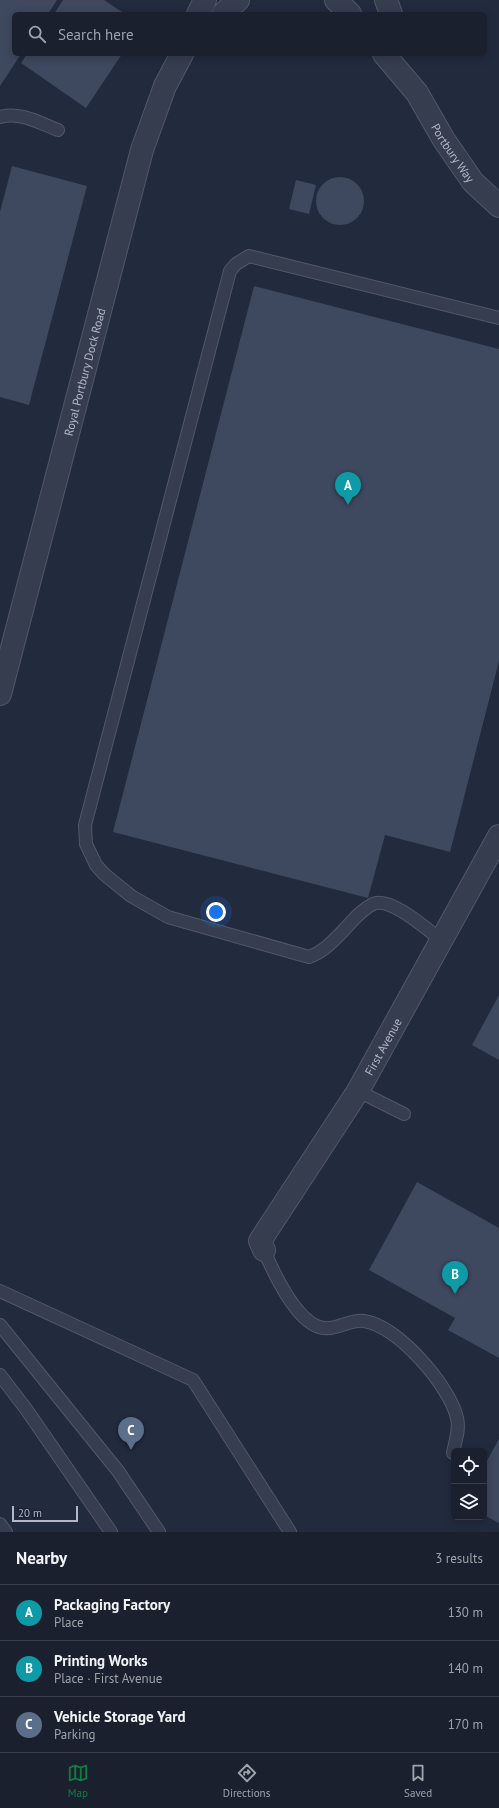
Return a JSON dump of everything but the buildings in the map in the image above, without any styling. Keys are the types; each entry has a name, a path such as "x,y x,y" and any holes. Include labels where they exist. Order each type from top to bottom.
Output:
{"street":[{"path":"199,12 206,0"},
{"path":"225,12 238,0"},
{"path":"336,0 348,12"},
{"path":"386,0 390,12"},
{"name":"Royal Portbury Dock Road","path":"0,694 142,150 166,86 181,56"},
{"name":"Portbury Way","path":"386,56 417,93 444,140 473,182 499,206"},
{"name":"Portbury Way","path":"405,56 417,93"},
{"name":"First Avenue","path":"264,1250 260,1241 358,1090 499,836"}],"lane":[{"path":"0,117 19,115 58,130"},
{"path":"441,940 398,909 381,902 373,904 359,913 325,949 310,957 168,917 132,896 104,874 96,865 86,844 85,824 230,271 236,264 249,256 499,318"},
{"path":"358,1090 404,1114"},
{"path":"264,1250 271,1267 294,1305 309,1321 320,1327 334,1328 362,1320 378,1324 393,1334 429,1369 446,1391 457,1417 458,1431 454,1448"},
{"path":"0,1291 193,1380 290,1532"},
{"path":"0,1325 118,1471 159,1532"},
{"path":"0,1375 26,1409 111,1532"},
{"path":"0,1524 6,1532"}],"place":[{"name":"Packaging Factory","path":"348,505"},
{"name":"Printing Works","path":"455,1294"},
{"name":"Vehicle Storage Yard","path":"131,1450"}]}
